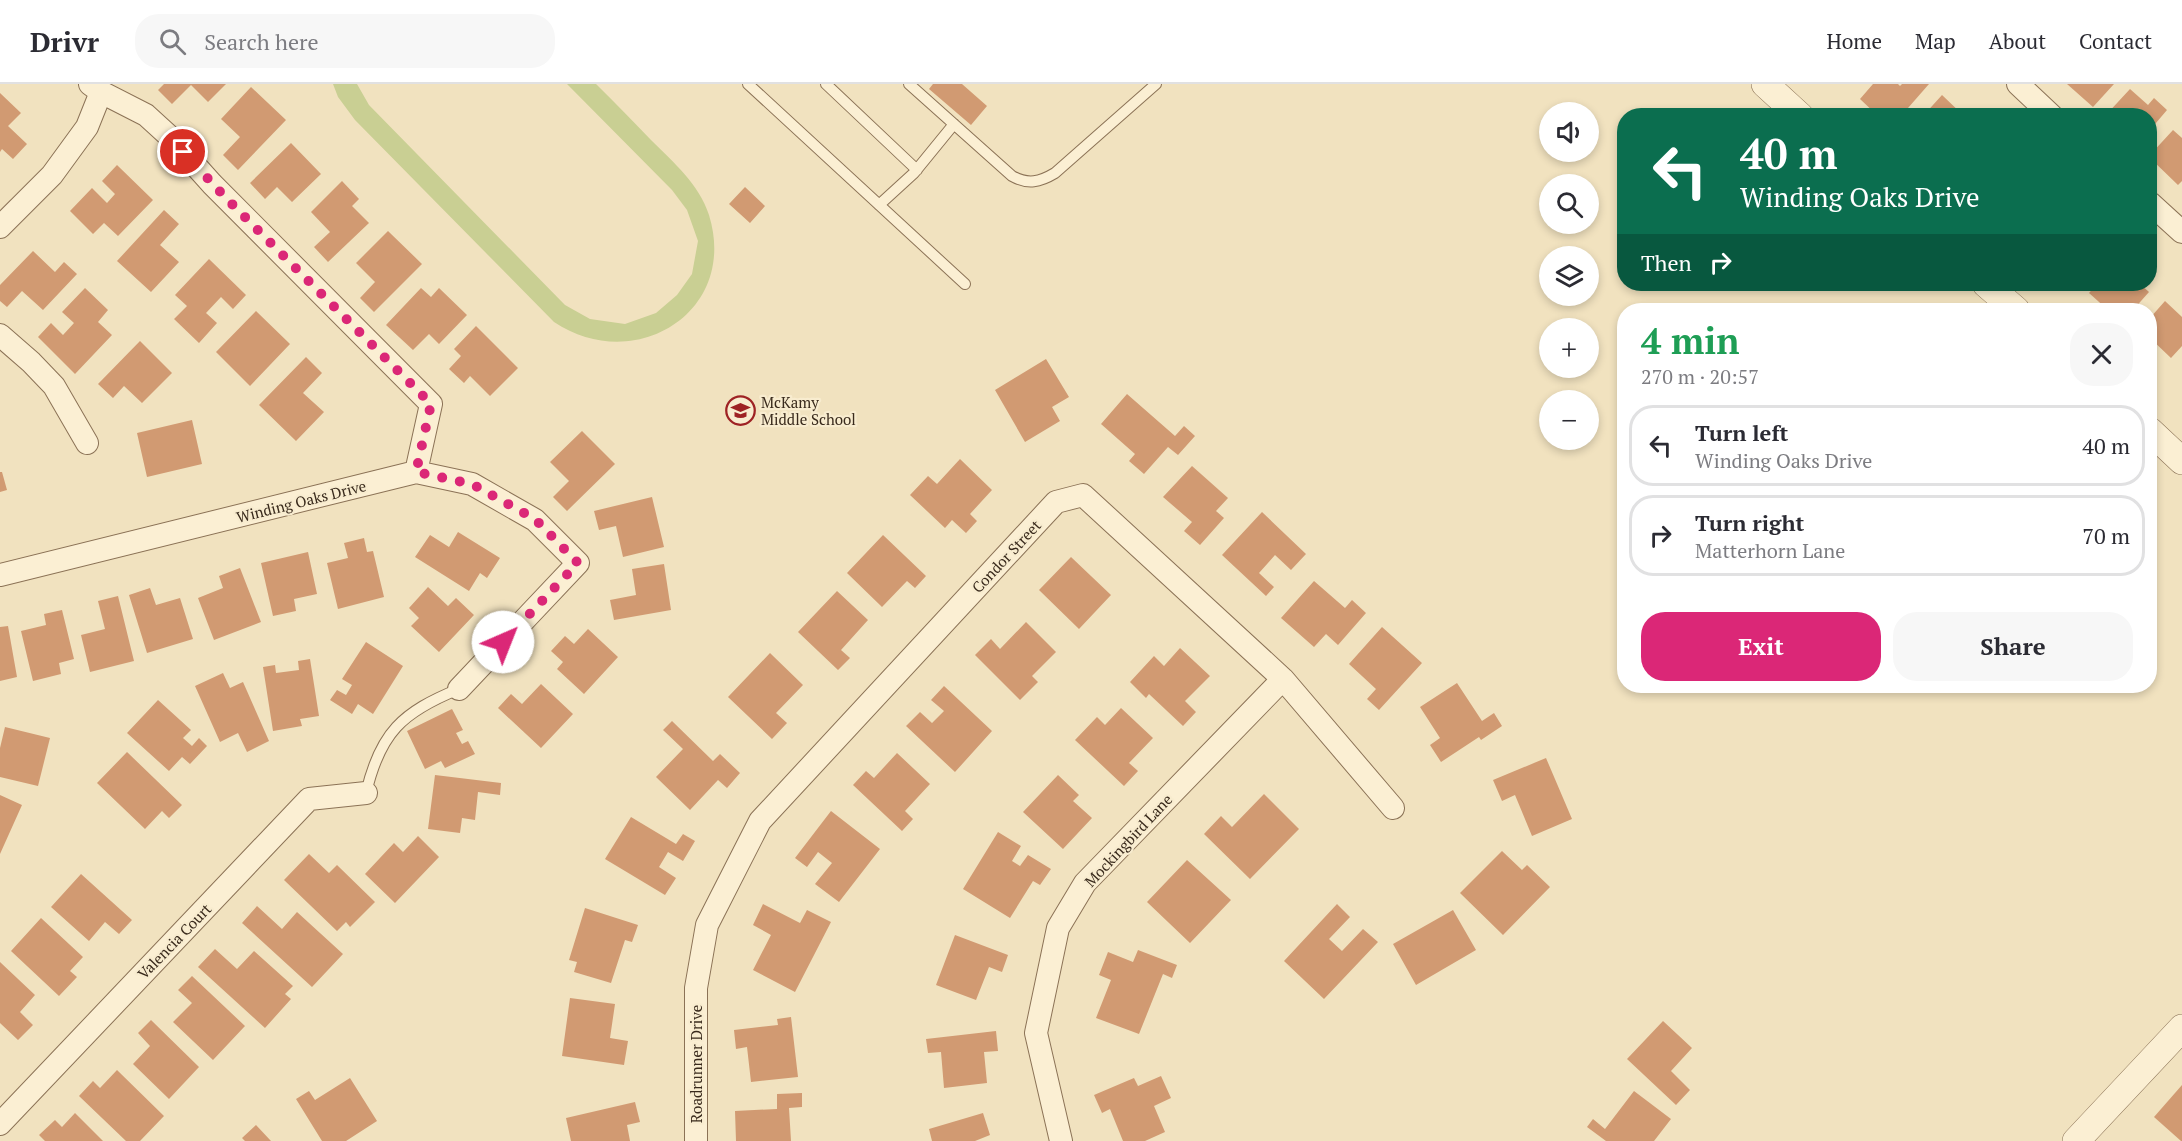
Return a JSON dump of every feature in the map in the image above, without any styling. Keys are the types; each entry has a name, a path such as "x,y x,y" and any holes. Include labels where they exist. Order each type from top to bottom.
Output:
{"street":[{"path":"1765,84 1791,108"},
{"path":"2018,84 2044,108"},
{"path":"0,227 52,175 87,127 95,88 146,115 431,404 416,472"},
{"path":"2157,209 2182,232"},
{"path":"1994,291 2008,303"},
{"path":"0,335 54,386 87,443"},
{"path":"2157,438 2182,461"},
{"name":"Winding Oaks Drive","path":"0,575 416,472 472,484 535,519 578,563 459,689"},
{"name":"Condor Street","path":"696,988 707,925 760,821 1056,502 1083,495 1282,679 1393,808"},
{"name":"Mockingbird Lane","path":"1061,1141 1036,1033 1058,928 1085,883 1282,679"},
{"name":"Valencia Court","path":"0,1124 309,799 366,793"},
{"name":"Roadrunner Drive","path":"696,988 696,1141"},
{"path":"2076,1141 2182,1028"}],"lane":[{"path":"748,84 965,284"},
{"path":"826,84 917,170"},
{"path":"909,84 1012,176 1021,181 1038,181 1055,173 1156,84"},
{"path":"879,205 917,170 954,124"},
{"path":"366,793 372,766 384,741 402,720 423,706 459,689"}],"green space":[{"path":"333,84 357,84 369,105 565,305 590,319 625,324 656,313 677,295 692,274 698,241 687,210 672,190 567,84 596,84 685,174 699,193 709,215 714,250 709,280 694,306 673,325 647,337 617,342 585,337 554,322 355,120 338,97"}],"building":[{"path":"164,84 226,84 208,102 191,85 172,104 158,90"},
{"path":"933,84 962,84 987,106 971,125 929,89"},
{"path":"1873,84 1898,84 1900,86 1902,84 1929,84 1908,108 1870,108 1860,99"},
{"path":"2067,84 2114,84 2093,107"},
{"path":"251,87 286,120 238,170 223,155 240,137 221,119"},
{"path":"2130,89 2148,105 2154,98 2167,110 2157,122 2157,108 2112,108"},
{"path":"0,93 21,113 8,126 27,144 13,159 2,149 0,152"},
{"path":"1942,95 1956,108 1930,108"},
{"path":"2173,130 2182,138 2182,181 2178,185 2157,165 2157,147"},
{"path":"291,143 321,174 292,202 277,187 265,199 250,183"},
{"path":"117,165 153,200 118,236 104,223 93,234 70,211 92,188 107,203 115,194 102,181"},
{"path":"342,181 359,199 352,206 369,223 328,262 314,247 330,232 311,212"},
{"path":"745,187 765,206 750,223 729,204"},
{"path":"164,210 179,224 160,245 179,262 151,292 117,261"},
{"path":"388,231 422,264 374,312 360,298 375,282 356,263"},
{"path":"33,251 55,272 64,262 77,274 43,310 22,291 7,307 0,301 0,285"},
{"path":"209,259 246,295 233,309 221,297 206,313 217,323 199,343 174,319 187,306 175,295"},
{"path":"85,288 108,310 98,322 112,335 75,374 38,337 51,323 63,335 74,323 62,312"},
{"path":"421,288 431,297 439,288 467,315 439,344 429,334 413,350 386,325"},
{"path":"2091,291 2149,292 2139,303 2100,303 2089,293"},
{"path":"2165,301 2182,317 2182,346 2171,358 2157,345 2157,310"},
{"path":"256,311 290,344 250,386 216,352"},
{"path":"476,326 518,368 490,396 470,376 464,383 449,369 461,356 454,349"},
{"path":"140,341 172,373 142,403 124,386 113,398 98,384"},
{"path":"306,357 322,373 303,393 324,412 296,441 259,405"},
{"path":"1046,359 1069,397 1052,407 1060,421 1025,442 995,390"},
{"path":"1127,394 1175,436 1184,426 1195,436 1178,455 1168,447 1144,474 1129,461 1135,454 1101,424"},
{"path":"192,420 202,464 147,477 137,433"},
{"path":"582,431 615,464 567,511 553,497 569,481 550,462"},
{"path":"960,459 992,490 970,514 977,521 966,533 952,520 945,528 910,495 928,476 937,484"},
{"path":"1192,466 1228,498 1216,511 1224,518 1200,545 1184,531 1192,522 1163,497"},
{"path":"0,472 2,472 7,490 0,492"},
{"path":"652,497 664,547 623,557 616,526 599,530 594,511"},
{"path":"1262,512 1306,554 1291,570 1275,555 1259,573 1274,587 1266,596 1222,555"},
{"path":"458,532 500,558 487,578 480,573 469,591 415,557 430,535 449,547"},
{"path":"883,535 926,576 915,588 907,581 882,607 847,573"},
{"path":"364,538 367,552 373,551 384,597 338,609 327,563 348,558 344,543"},
{"path":"308,552 317,594 294,599 296,611 273,616 261,563"},
{"path":"1071,557 1111,595 1079,629 1039,590"},
{"path":"664,564 671,610 614,620 610,600 636,595 632,569"},
{"path":"240,568 261,622 214,640 198,598 223,588 219,576"},
{"path":"1314,581 1345,608 1352,600 1366,613 1338,645 1326,634 1314,647 1281,618"},
{"path":"428,587 448,606 456,598 474,615 439,652 411,626 419,618 409,608"},
{"path":"150,588 156,605 180,598 193,639 147,653 129,595"},
{"path":"837,591 868,620 841,650 850,658 838,670 798,632"},
{"path":"118,596 134,661 90,672 81,635 105,629 98,601"},
{"path":"62,610 74,659 59,663 61,674 33,681 21,631 46,625 44,614"},
{"path":"1026,622 1056,652 1032,676 1038,682 1020,700 975,655 991,639 1000,649"},
{"path":"8,626 17,677 0,681 0,627"},
{"path":"1382,627 1422,663 1379,710 1367,699 1376,689 1349,664"},
{"path":"588,629 618,657 584,694 557,669 563,662 551,651 565,636 574,644"},
{"path":"366,642 403,666 373,714 358,704 352,714 330,700 337,690 346,695 352,685 342,679"},
{"path":"1180,648 1210,676 1185,701 1196,712 1183,726 1149,694 1146,698 1130,682 1154,656 1164,666"},
{"path":"770,653 803,685 776,713 787,723 772,739 728,697"},
{"path":"310,659 319,716 300,719 302,726 273,731 263,667 275,665 276,673 299,670 298,661"},
{"path":"223,673 230,688 243,682 269,741 247,752 238,733 220,742 195,686"},
{"path":"1457,683 1482,721 1494,713 1502,726 1481,740 1479,737 1441,762 1430,745 1440,738 1420,707"},
{"path":"541,684 573,714 541,748 498,708 511,694 522,704"},
{"path":"944,686 992,731 955,772 906,726 920,712 932,723 944,711 931,700"},
{"path":"158,700 191,730 183,738 192,746 199,738 207,746 190,764 182,757 169,771 127,733"},
{"path":"1121,708 1153,738 1129,763 1138,771 1124,786 1075,740 1097,717 1105,725"},
{"path":"452,709 463,730 456,733 462,744 468,741 475,754 445,768 441,761 425,769 407,731"},
{"path":"672,721 713,761 720,754 740,773 727,788 718,780 690,810 656,777 683,749 663,730"},
{"path":"5,727 50,738 38,786 0,777 0,748"},
{"path":"127,752 182,805 169,818 162,811 145,829 97,783"},
{"path":"897,753 930,784 905,811 913,819 902,831 853,785 866,771 874,778"},
{"path":"1546,758 1572,819 1532,836 1515,795 1502,801 1493,780"},
{"path":"435,775 501,783 500,795 478,792 475,820 462,818 460,833 428,829"},
{"path":"1058,775 1079,795 1073,801 1092,818 1063,849 1023,812"},
{"path":"1264,794 1299,829 1250,879 1204,834 1221,816 1232,827"},
{"path":"0,795 22,805 0,854"},
{"path":"831,811 880,849 839,902 815,884 832,863 818,852 807,867 795,858"},
{"path":"631,817 676,844 683,834 695,841 683,861 668,852 659,867 676,878 665,895 605,859"},
{"path":"998,832 1021,846 1012,861 1020,866 1028,855 1051,869 1040,885 1033,881 1010,918 963,889"},
{"path":"418,836 439,857 395,903 365,874 394,843 403,852"},
{"path":"1502,851 1522,870 1527,865 1550,887 1503,935 1460,893"},
{"path":"309,854 329,873 337,865 375,902 350,927 346,922 337,931 284,880"},
{"path":"1187,860 1231,900 1190,943 1147,902"},
{"path":"81,874 132,920 119,934 105,922 89,941 51,907"},
{"path":"763,904 800,923 807,910 831,922 795,992 753,970 771,935 753,925"},
{"path":"1337,904 1350,917 1329,939 1342,951 1363,929 1378,942 1324,999 1284,961"},
{"path":"257,906 282,929 297,912 343,954 312,987 242,923"},
{"path":"585,908 638,925 632,942 625,940 611,983 574,972 577,962 569,960"},
{"path":"1453,910 1476,950 1416,985 1393,944"},
{"path":"41,918 83,957 70,971 77,977 59,996 11,951"},
{"path":"955,935 1008,955 1002,972 989,967 976,1000 936,985"},
{"path":"215,949 237,969 254,951 293,986 285,994 291,999 265,1028 198,967"},
{"path":"1138,950 1177,965 1172,978 1163,974 1139,1034 1096,1018 1111,980 1099,975 1108,952 1133,962"},
{"path":"0,962 35,995 20,1012 33,1025 18,1040 0,1023"},
{"path":"192,976 245,1026 213,1060 173,1022 192,1003 178,990"},
{"path":"570,998 615,1004 610,1038 628,1041 624,1065 562,1056"},
{"path":"791,1017 798,1077 751,1082 747,1047 736,1049 734,1030 778,1025 777,1019"},
{"path":"151,1020 199,1067 169,1099 133,1064 150,1046 138,1033"},
{"path":"1663,1021 1692,1048 1671,1071 1690,1090 1676,1105 1627,1059"},
{"path":"996,1031 998,1051 984,1052 987,1083 944,1088 941,1052 928,1053 926,1039"},
{"path":"117,1070 164,1116 140,1141 126,1141 79,1096 93,1081 100,1088"},
{"path":"1161,1076 1171,1098 1154,1106 1165,1132 1145,1141 1123,1141 1110,1109 1102,1113 1094,1095 1134,1078 1138,1086"},
{"path":"350,1078 377,1121 346,1141 322,1141 296,1099 309,1091 315,1100"},
{"path":"2182,1085 2182,1141 2181,1141 2154,1117"},
{"path":"1634,1091 1671,1119 1654,1141 1606,1141 1587,1127 1593,1119 1605,1129"},
{"path":"802,1093 802,1107 789,1108 791,1141 736,1141 735,1111 777,1109 777,1094"},
{"path":"635,1102 640,1122 627,1125 630,1141 571,1141 566,1118"},
{"path":"75,1113 103,1141 45,1141 39,1135 55,1120 62,1127"},
{"path":"983,1113 990,1135 975,1141 932,1141 929,1129"},
{"path":"256,1125 271,1141 245,1141 242,1138"}],"place":[{"name":"McKamy Middle School","path":"740,411"}],"route":[{"path":"183,152 431,404 416,472 472,484 535,519 578,563 503,642"}]}
